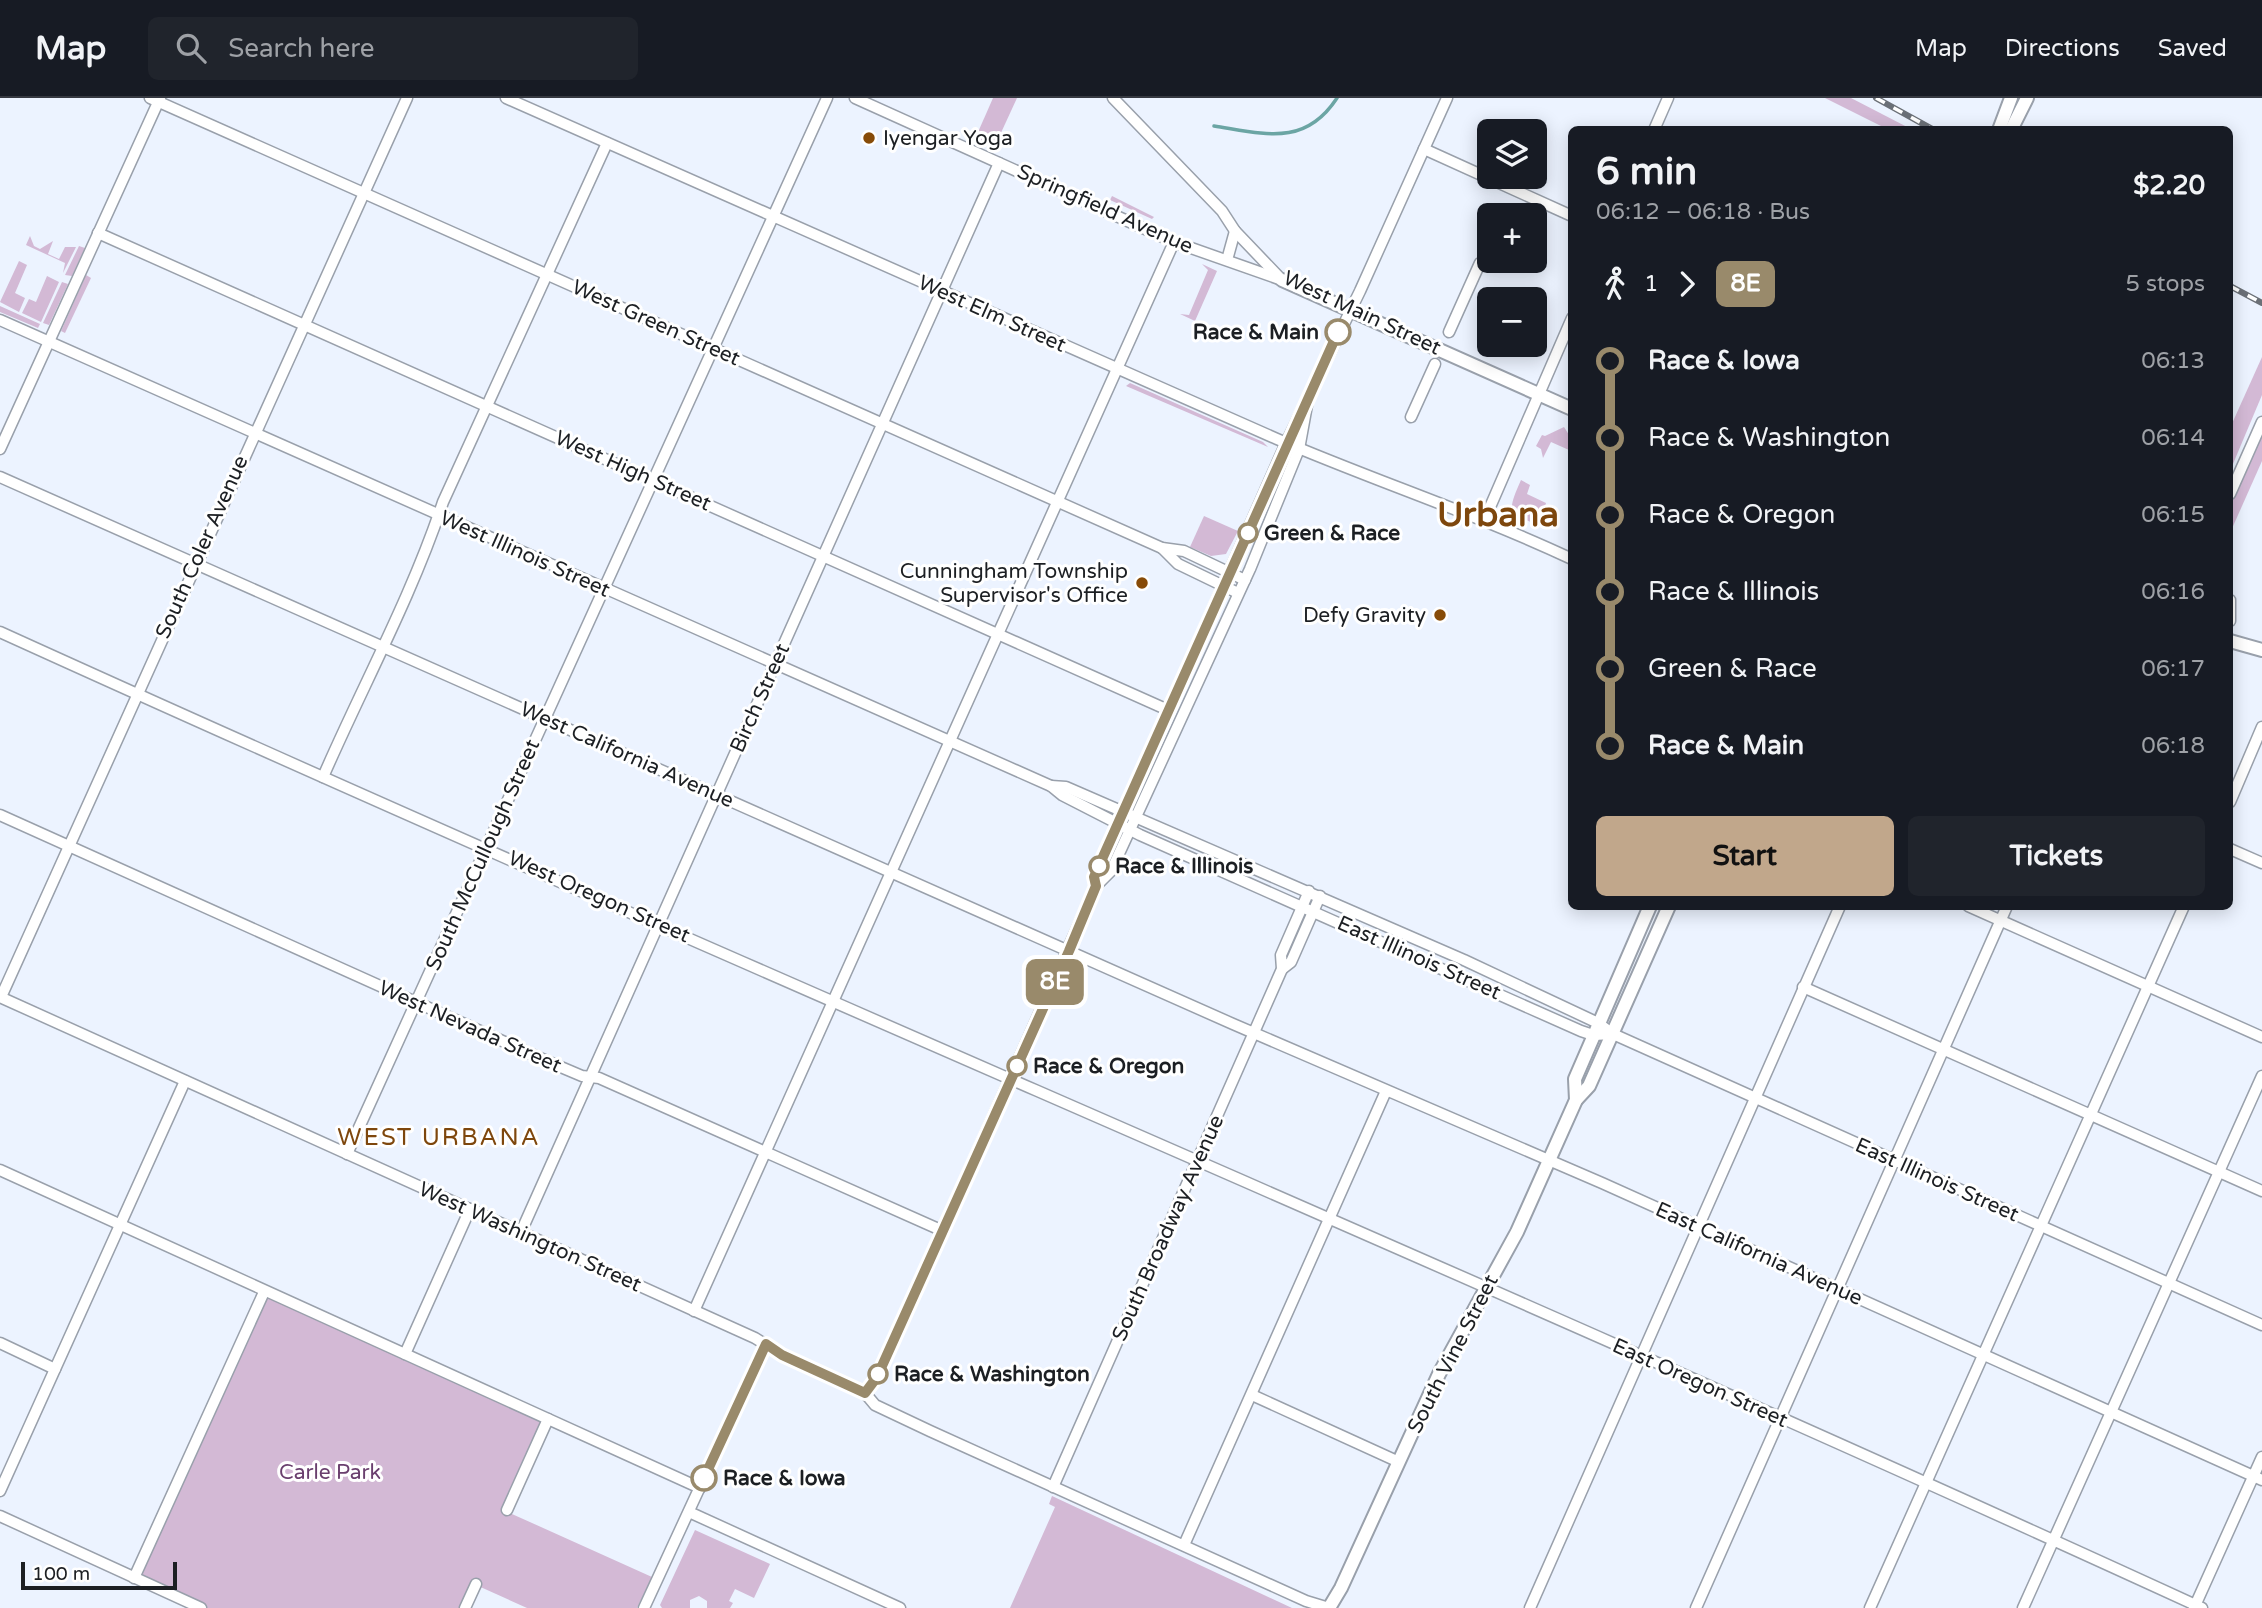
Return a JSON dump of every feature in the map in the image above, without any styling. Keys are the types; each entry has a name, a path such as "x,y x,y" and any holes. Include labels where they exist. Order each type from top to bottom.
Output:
{"main road":[{"path":"2000,126 2011,98"},
{"path":"2013,126 2026,98"},
{"name":"West Main Street","path":"1282,280 1568,407"},
{"path":"2233,642 2262,650"},
{"name":"South Vine Street","path":"1576,1100 1574,1079 1648,910"},
{"name":"South Vine Street","path":"1329,1608 1460,1333 1517,1232 1576,1100 1589,1086 1667,910"},
{"path":"1629,954 1645,961"}],"street":[{"name":"South Coler Avenue","path":"0,997 407,98"},
{"name":"West Elm Street","path":"506,98 1299,449 1568,557"},
{"name":"South McCullough Street","path":"347,1154 827,98"},
{"name":"Springfield Avenue","path":"855,98 1174,242 1282,280"},
{"name":"West Main Street","path":"1113,98 1222,211 1235,230 1282,280"},
{"path":"1096,886 1094,877 1286,443 1307,405 1447,98"},
{"path":"1656,126 1668,98"},
{"name":"West Green Street","path":"156,99 1162,548 1184,551 1245,580"},
{"path":"0,449 156,99"},
{"path":"323,777 384,648 486,405 607,143"},
{"path":"1424,149 1568,214"},
{"name":"Birch Street","path":"521,1233 999,163"},
{"path":"1227,260 1235,230"},
{"name":"West High Street","path":"98,233 1168,710"},
{"path":"694,1311 1174,242"},
{"path":"1449,332 1477,270"},
{"name":"West Illinois Street","path":"0,320 1051,786 1062,795 1130,830 1303,907"},
{"path":"1483,521 1568,327"},
{"path":"1411,417 1435,365"},
{"path":"865,1393 877,1377 1096,886 1111,871 1245,580 1299,449 1307,405"},
{"path":"2233,487 2262,422"},
{"name":"West California Avenue","path":"0,477 1254,1033"},
{"name":"West Green Street","path":"1162,548 1178,564 1238,593"},
{"name":"West Oregon Street","path":"0,632 323,777 1198,1161"},
{"path":"2233,795 2262,727"},
{"name":"West Illinois Street","path":"1051,786 1066,787 1309,891"},
{"name":"West Nevada Street","path":"0,815 415,1003 766,1152 943,1231"},
{"path":"2233,850 2262,863"},
{"name":"East Illinois Street","path":"1309,891 1545,999 1596,1029"},
{"name":"South Broadway Avenue","path":"1282,969 1281,956 1309,891"},
{"name":"South Broadway Avenue","path":"1053,1487 1282,969 1291,961 1320,896"},
{"name":"East Illinois Street","path":"1303,907 1539,1012 1613,1034 2262,1325"},
{"path":"1530,1608 1838,910"},
{"path":"1977,910 2262,1037"},
{"path":"1696,1608 2005,910"},
{"path":"1870,1608 2182,910"},
{"path":"1803,987 2262,1191"},
{"name":"West Washington Street","path":"0,997 766,1344 782,1355 865,1393 879,1408 1306,1601 1329,1608"},
{"path":"1539,1012 1545,999"},
{"name":"East California Avenue","path":"1254,1033 1549,1160 2258,1478"},
{"path":"2023,1608 2262,1076"},
{"path":"0,1491 185,1081"},
{"path":"1184,1545 1386,1091"},
{"name":"East Oregon Street","path":"1198,1161 1487,1287 2197,1607"},
{"path":"0,1170 699,1488"},
{"path":"405,1354 470,1209"},
{"path":"134,1578 264,1292"},
{"path":"0,1343 55,1368"},
{"path":"644,1608 766,1344"},
{"path":"1252,1395 1399,1462"},
{"path":"507,1510 548,1419"},
{"path":"2197,1607 2258,1478 2262,1457"},
{"path":"689,1512 900,1608"},
{"path":"0,1516 201,1608"},
{"path":"465,1608 476,1584"}],"green space":[{"path":"993,98 1017,98 994,148 975,139"},
{"path":"1825,98 1851,98 1905,126 1881,126"},
{"path":"1112,196 1154,217 1152,219 1110,200"},
{"path":"30,236 34,246 40,249 53,241 48,254 59,259 65,247 76,247 63,273 65,263 26,245"},
{"path":"79,246 85,248 72,276 65,275"},
{"path":"19,261 27,265 15,293 25,298 19,312 0,302"},
{"path":"1202,264 1217,271 1195,321 1180,314 1189,315 1208,270"},
{"path":"86,275 91,278 65,333 61,331"},
{"path":"47,276 59,282 41,322 22,313 29,299 36,302"},
{"path":"62,282 68,284 49,325 43,323"},
{"path":"0,306 40,324 38,328 0,312"},
{"path":"2262,357 2262,395 2233,464 2233,421"},
{"path":"1130,383 1263,442 1268,447 1126,386"},
{"path":"1564,427 1568,433 1568,450 1551,442 1543,458 1541,449 1536,446 1542,435"},
{"path":"2262,436 2262,461 2233,526 2233,499"},
{"path":"1521,480 1530,485 1527,494 1546,503 1539,526 1513,511 1513,500"},
{"path":"1204,516 1238,531 1226,554 1211,556 1190,547"},
{"name":"Carle Park","path":"264,1292 541,1421 501,1509 652,1577 637,1608 527,1608 476,1585 465,1608 201,1608 134,1578"},
{"path":"1052,1496 1292,1608 1010,1608 1055,1507 1049,1504"},
{"path":"695,1530 770,1564 754,1598 735,1589 729,1601 733,1603 730,1608 707,1608 707,1601 699,1596 690,1600 690,1608 662,1608 660,1605"}],"waterway":[{"path":"1214,126 1267,134 1297,131 1325,114 1337,98"}],"railway":[{"path":"1876,98 1927,126"},
{"path":"2233,288 2262,303"}],"bus line":[{"name":"8E","path":"704,1478 766,1344 782,1355 865,1393 877,1377 1069,951 1096,886 1094,877 1157,732 1338,332"}],"place":[{"name":"Iyengar Yoga","path":"869,138"},
{"name":"Race & Main","path":"1338,332"},
{"name":"Green & Race","path":"1248,533"},
{"name":"Cunningham Township Supervisor's Office","path":"1142,583"},
{"name":"Defy Gravity","path":"1440,615"},
{"name":"Race & Illinois","path":"1099,866"},
{"name":"Race & Oregon","path":"1017,1066"},
{"name":"Race & Washington","path":"878,1374"},
{"name":"Race & Iowa","path":"704,1478"}],"district":[{"name":"Urbana","path":"1498,515"},
{"name":"WEST URBANA","path":"439,1137"}]}
